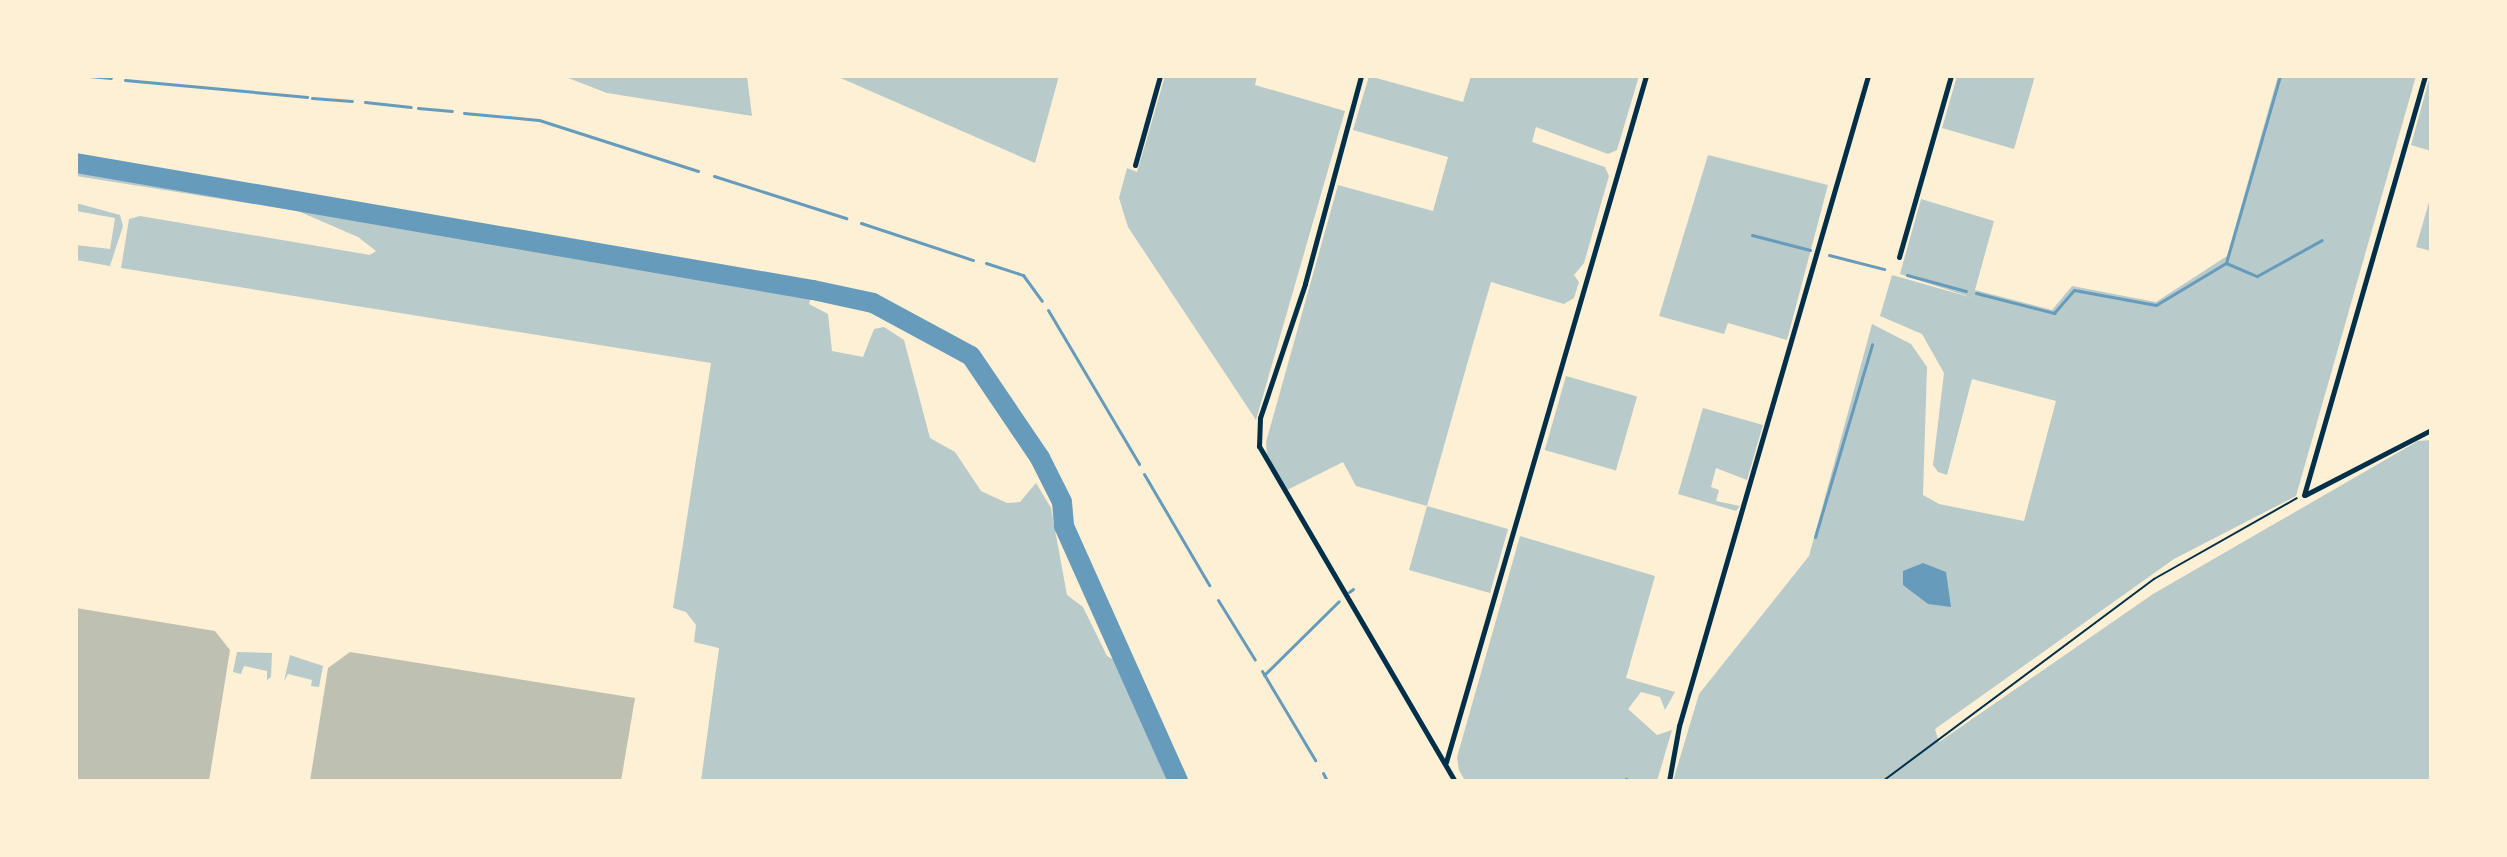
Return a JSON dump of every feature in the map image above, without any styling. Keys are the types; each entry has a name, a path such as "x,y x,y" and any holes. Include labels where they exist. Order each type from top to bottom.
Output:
{"street":[{"path":"1135,165 1160,76"},
{"path":"1361,76 1305,284 1260,418 1259,446 1455,781"},
{"path":"1445,764 1646,76"},
{"path":"1669,781 1679,726 1868,76"},
{"path":"1899,257 1951,76"},
{"path":"2304,495 2425,76"},
{"path":"2304,495 2431,430"}],"path":[{"path":"1883,781 2154,579 2304,495"}],"shaded area":[{"path":"563,76 747,76 752,116 607,93"},
{"path":"836,76 1059,76 1035,163"},
{"path":"1165,76 1257,76 1255,85 1345,111 1256,420 1128,227 1119,198 1127,168 1137,172"},
{"path":"1369,76 1463,102 1471,76 1639,76 1617,150 1608,154 1536,127 1532,142 1605,167 1609,176 1584,263 1574,275 1579,282 1574,298 1564,304 1491,282 1427,506 1356,486 1343,462 1287,490 1267,457 1266,442 1338,185 1433,211 1448,157 1353,130"},
{"path":"1957,76 2035,76 2014,149 1942,128"},
{"path":"2278,76 2416,76 2296,496 2174,559 1935,729 1939,742 2153,594 2418,441 2431,440 2431,781 1673,781 1699,694 1809,556 1872,324 1911,344 1927,367 1923,495 1939,504 2024,521 2056,401 1972,379 1947,475 1938,472 1933,465 1944,373 1922,334 1880,316 1892,275 1973,298 1900,274 1921,199 1994,221 1975,290 2052,310 2072,286 2156,302 2227,256"},
{"path":"2431,76 2431,151 2411,145"},
{"path":"1708,155 1828,185 1787,340 1728,323 1724,334 1659,316"},
{"path":"76,159 815,282 809,304 828,314 832,351 863,357 874,329 884,327 904,340 930,438 955,452 981,491 1007,503 1020,502 1036,483 1051,508 1067,595 1083,607 1107,656 1118,662 1167,781 701,781 719,648 694,642 696,625 686,612 673,608 711,363 121,268 129,219 140,216 370,255 376,251 358,237 298,211 76,176"},
{"path":"2431,195 2431,251 2416,247"},
{"path":"76,203 120,215 123,226 110,266 76,260 76,245 110,249 115,218 76,211"},
{"path":"1566,376 1637,396 1616,470 1545,450"},
{"path":"1703,408 1763,425 1747,480 1716,468 1711,487 1719,490 1716,501 1740,506 1736,511 1678,494"},
{"path":"1427,506 1508,529 1490,593 1409,570"},
{"path":"1520,536 1655,576 1626,678 1675,692 1665,710 1660,697 1641,692 1628,709 1657,735 1672,730 1657,781 1465,781 1457,757"},
{"path":"237,652 272,653 271,677 267,680 267,671 244,666 241,674 233,672"},
{"path":"290,655 323,666 319,687 311,686 312,680 288,674 284,681"}],"water":[{"path":"1923,563 1946,572 1951,607 1928,604 1903,585 1903,571"}],"building":[{"path":"76,608 215,631 230,650 209,781 76,781"},
{"path":"350,652 635,698 621,781 310,781 328,668"}],"waterway":[{"path":"89,76 111,78"},
{"path":"1976,293 2054,313 2074,290 2156,305 2226,263 2280,76"},
{"path":"125,80 307,97"},
{"path":"312,98 352,101"},
{"path":"365,102 411,107"},
{"path":"418,108 452,111"},
{"path":"464,113 539,120 698,171"},
{"path":"76,163 813,290 873,303 971,356 1040,458 1062,502 1064,526 1178,781"},
{"path":"714,176 846,218"},
{"path":"861,223 973,260"},
{"path":"1752,235 1810,250"},
{"path":"2226,263 2257,276 2322,240"},
{"path":"1829,255 1884,269"},
{"path":"986,263 1023,275 1042,301"},
{"path":"1907,275 1966,291"},
{"path":"1048,310 1139,464"},
{"path":"1815,537 1872,344"},
{"path":"1144,474 1209,585"},
{"path":"1349,592 1353,589"},
{"path":"1218,600 1255,660"},
{"path":"1264,675 1339,601"},
{"path":"1262,671 1315,760"},
{"path":"1323,773 1327,781"}]}
